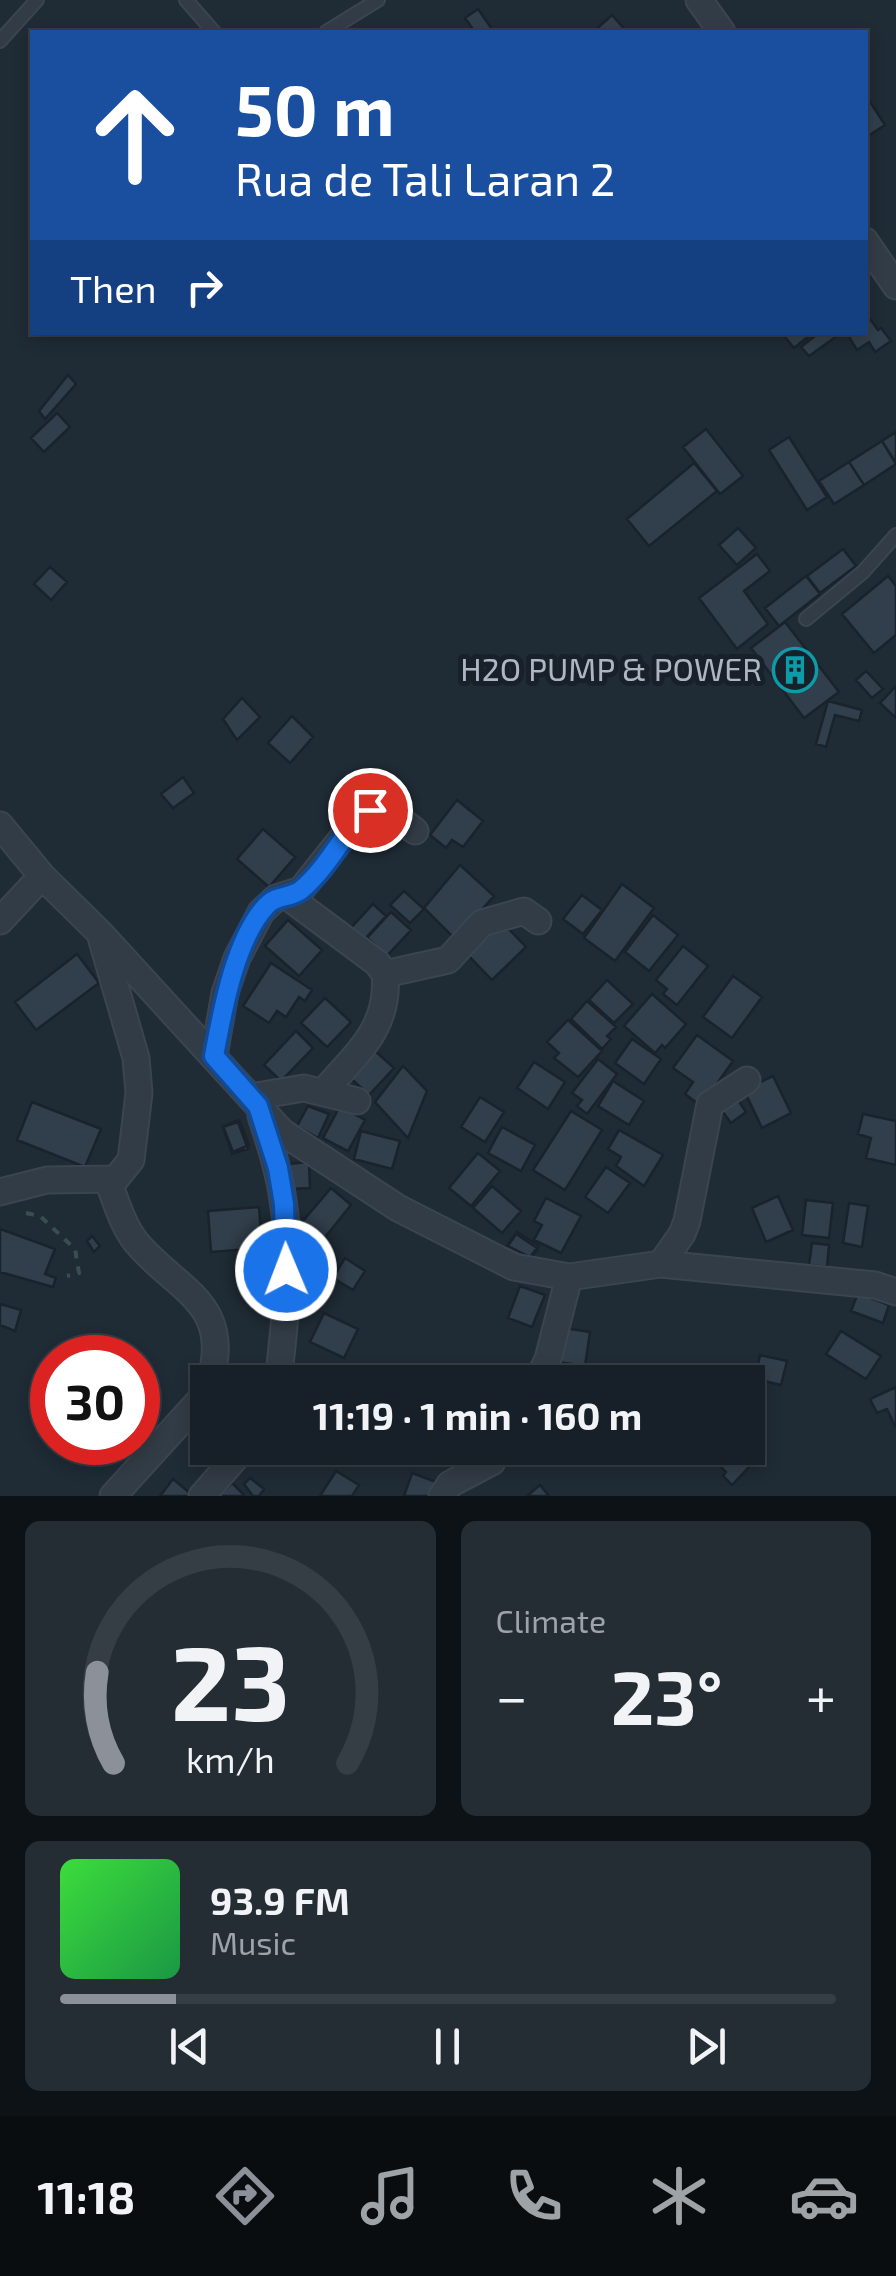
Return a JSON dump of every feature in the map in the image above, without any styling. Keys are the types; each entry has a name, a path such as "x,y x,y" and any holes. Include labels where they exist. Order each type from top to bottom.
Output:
{"street":[{"path":"699,0 721,30"},
{"path":"868,245 896,286"},
{"path":"214,1056 225,994 237,958 268,903 306,884 359,817 370,810 386,810 415,831"},
{"path":"0,825 42,876 100,933 282,1132 398,1208 514,1267 570,1277 660,1264 875,1285 896,1292"},
{"path":"0,920 42,876"},
{"path":"287,896 376,963 385,974 382,1013 376,1030 324,1091"},
{"path":"385,974 448,960 482,923 524,912 538,921"},
{"path":"100,933 136,1058 139,1093 131,1160 110,1186"},
{"path":"660,1264 687,1221 704,1141 706,1110 746,1080"},
{"path":"254,1101 286,1088 324,1091 358,1101"},
{"path":"254,1101 278,1168 284,1204 286,1270 279,1365"},
{"path":"0,1192 74,1177 113,1179 110,1186 138,1245 203,1305 216,1349 213,1365"},
{"path":"545,1365 570,1277"},
{"path":"113,1496 190,1407"},
{"path":"202,1496 229,1465"},
{"path":"442,1496 450,1484 480,1465"},
{"path":"478,1496 492,1465"}],"lane":[{"path":"0,41 37,0"},
{"path":"186,0 212,30"},
{"path":"329,30 378,0"},
{"path":"806,620 863,572 896,535"}],"path":[{"path":"22,1212 40,1216 75,1249 79,1273 67,1276"}],"building":[{"path":"478,9 493,30 474,30 465,18"},
{"path":"612,15 625,30 595,30"},
{"path":"868,99 885,125 868,136"},
{"path":"868,316 891,341 875,352 869,342 857,350 848,335 868,335"},
{"path":"783,335 810,335 794,348"},
{"path":"816,335 837,336 809,356 801,347"},
{"path":"68,375 76,384 45,419 39,411"},
{"path":"57,413 70,427 44,452 31,438"},
{"path":"706,429 743,476 720,494 683,447"},
{"path":"896,432 896,463 882,441"},
{"path":"789,437 827,497 807,510 769,450"},
{"path":"882,441 896,464 864,485 849,462"},
{"path":"849,462 864,485 834,504 819,481"},
{"path":"694,463 717,491 649,546 627,519"},
{"path":"738,528 756,548 737,565 719,545"},
{"path":"843,549 856,566 820,593 807,576"},
{"path":"757,554 770,571 744,591 768,624 737,649 699,598"},
{"path":"50,567 67,582 51,600 34,584"},
{"path":"806,576 820,594 779,626 765,608"},
{"path":"888,576 896,586 896,635 874,653 842,614"},
{"name":"H2O PUMP & POWER","path":"785,622 839,692 804,718 751,648"},
{"path":"866,671 883,689 872,698 856,680"},
{"path":"896,686 896,718 880,703"},
{"path":"242,698 260,717 237,740 223,719"},
{"path":"828,701 862,710 859,721 835,715 826,747 816,744"},
{"path":"292,716 313,737 290,763 268,743"},
{"path":"183,777 194,793 173,808 161,794"},
{"path":"457,800 483,821 463,847 452,840 446,848 430,835"},
{"path":"263,829 295,857 269,887 237,859"},
{"path":"460,865 494,896 455,939 424,908"},
{"path":"622,884 654,908 615,961 584,938"},
{"path":"404,891 424,909 410,923 390,905"},
{"path":"582,895 602,910 583,934 563,919"},
{"path":"373,904 386,916 363,941 350,929"},
{"path":"391,912 411,930 383,960 367,938"},
{"path":"653,915 678,935 649,971 625,952"},
{"path":"288,920 322,950 299,976 265,946"},
{"path":"501,921 526,947 492,980 467,954"},
{"path":"683,946 708,966 677,1005 663,994 667,989 656,980"},
{"path":"77,954 99,983 36,1030 15,1002"},
{"path":"271,963 312,990 305,1001 299,997 286,1017 277,1011 269,1023 243,1006"},
{"path":"733,976 762,997 732,1038 703,1017"},
{"path":"607,980 633,1004 614,1023 589,1000"},
{"path":"652,994 686,1024 665,1048 662,1045 655,1053 624,1026"},
{"path":"325,998 351,1022 327,1047 301,1023"},
{"path":"587,1001 616,1027 602,1049 571,1019"},
{"path":"568,1020 602,1051 578,1077 554,1058 559,1053 547,1042"},
{"path":"296,1031 313,1048 281,1081 264,1065"},
{"path":"697,1035 733,1061 701,1106 685,1094 693,1082 673,1068"},
{"path":"632,1039 661,1059 644,1084 615,1063"},
{"path":"374,1050 394,1068 369,1095 347,1075"},
{"path":"598,1059 617,1074 587,1114 577,1106 582,1100 572,1093"},
{"path":"534,1062 565,1082 548,1109 517,1088"},
{"path":"403,1066 427,1091 408,1138 375,1102"},
{"path":"773,1076 791,1113 762,1128 744,1090"},
{"path":"613,1081 644,1101 629,1125 598,1106"},
{"path":"480,1097 504,1112 485,1142 461,1127"},
{"path":"736,1097 746,1112 731,1123 720,1108"},
{"path":"32,1102 101,1129 85,1167 17,1140"},
{"path":"308,1106 329,1114 318,1138 297,1126"},
{"path":"340,1106 365,1120 348,1151 323,1138"},
{"path":"571,1111 602,1130 565,1190 533,1170"},
{"path":"863,1114 896,1121 896,1165 866,1158 871,1138 858,1134"},
{"path":"239,1120 249,1145 233,1152 223,1126"},
{"path":"238,1122 248,1149 232,1154 223,1127"},
{"path":"502,1127 535,1145 521,1171 488,1153"},
{"path":"619,1130 663,1155 644,1186 616,1166 621,1157 608,1149"},
{"path":"361,1131 400,1141 392,1169 354,1159"},
{"path":"478,1153 500,1171 471,1206 449,1188"},
{"path":"309,1162 310,1188 290,1189 288,1164"},
{"path":"606,1167 630,1183 608,1213 585,1197"},
{"path":"492,1186 521,1211 502,1233 473,1208"},
{"path":"331,1188 351,1205 318,1246 297,1228"},
{"path":"778,1196 793,1230 766,1242 752,1208"},
{"path":"546,1198 581,1216 561,1253 534,1240 542,1225 534,1221"},
{"path":"806,1200 833,1203 829,1238 802,1235"},
{"path":"849,1203 868,1206 862,1247 843,1243"},
{"path":"259,1207 262,1248 211,1252 208,1211"},
{"path":"0,1229 55,1249 45,1274 56,1278 53,1287 0,1272"},
{"path":"517,1232 539,1246 529,1262 503,1251"},
{"path":"516,1234 537,1248 530,1257 508,1246"},
{"path":"92,1236 100,1246 94,1252 87,1241"},
{"path":"812,1243 829,1245 827,1267 809,1265"},
{"path":"345,1258 365,1271 353,1290 333,1278"},
{"path":"255,1269 268,1271 263,1284 252,1282"},
{"path":"520,1286 545,1295 532,1327 508,1318"},
{"path":"858,1293 889,1305 883,1323 851,1311"},
{"path":"0,1304 21,1310 15,1331 0,1325"},
{"path":"324,1313 358,1329 344,1358 310,1342"},
{"path":"564,1328 590,1332 585,1365 558,1362"},
{"path":"841,1331 881,1356 866,1379 826,1354"},
{"path":"760,1355 787,1361 781,1385 765,1381 765,1365 758,1365"},
{"path":"896,1387 895,1426 887,1409 877,1413 870,1399"},
{"path":"721,1465 751,1465 732,1485"},
{"path":"336,1471 359,1485 352,1496 320,1496"},
{"path":"412,1473 439,1483 435,1496 404,1496"},
{"path":"250,1478 264,1489 259,1496 253,1496 244,1484"},
{"path":"173,1479 191,1494 160,1496"},
{"path":"232,1483 245,1496 219,1496"},
{"path":"540,1485 549,1496 527,1496"}],"place":[{"name":"H2O PUMP & POWER","path":"795,670"}],"route":[{"path":"286,1270 284,1204 278,1168 258,1106 214,1056 225,994 237,958 268,903 301,890 359,817 370,810"}]}
